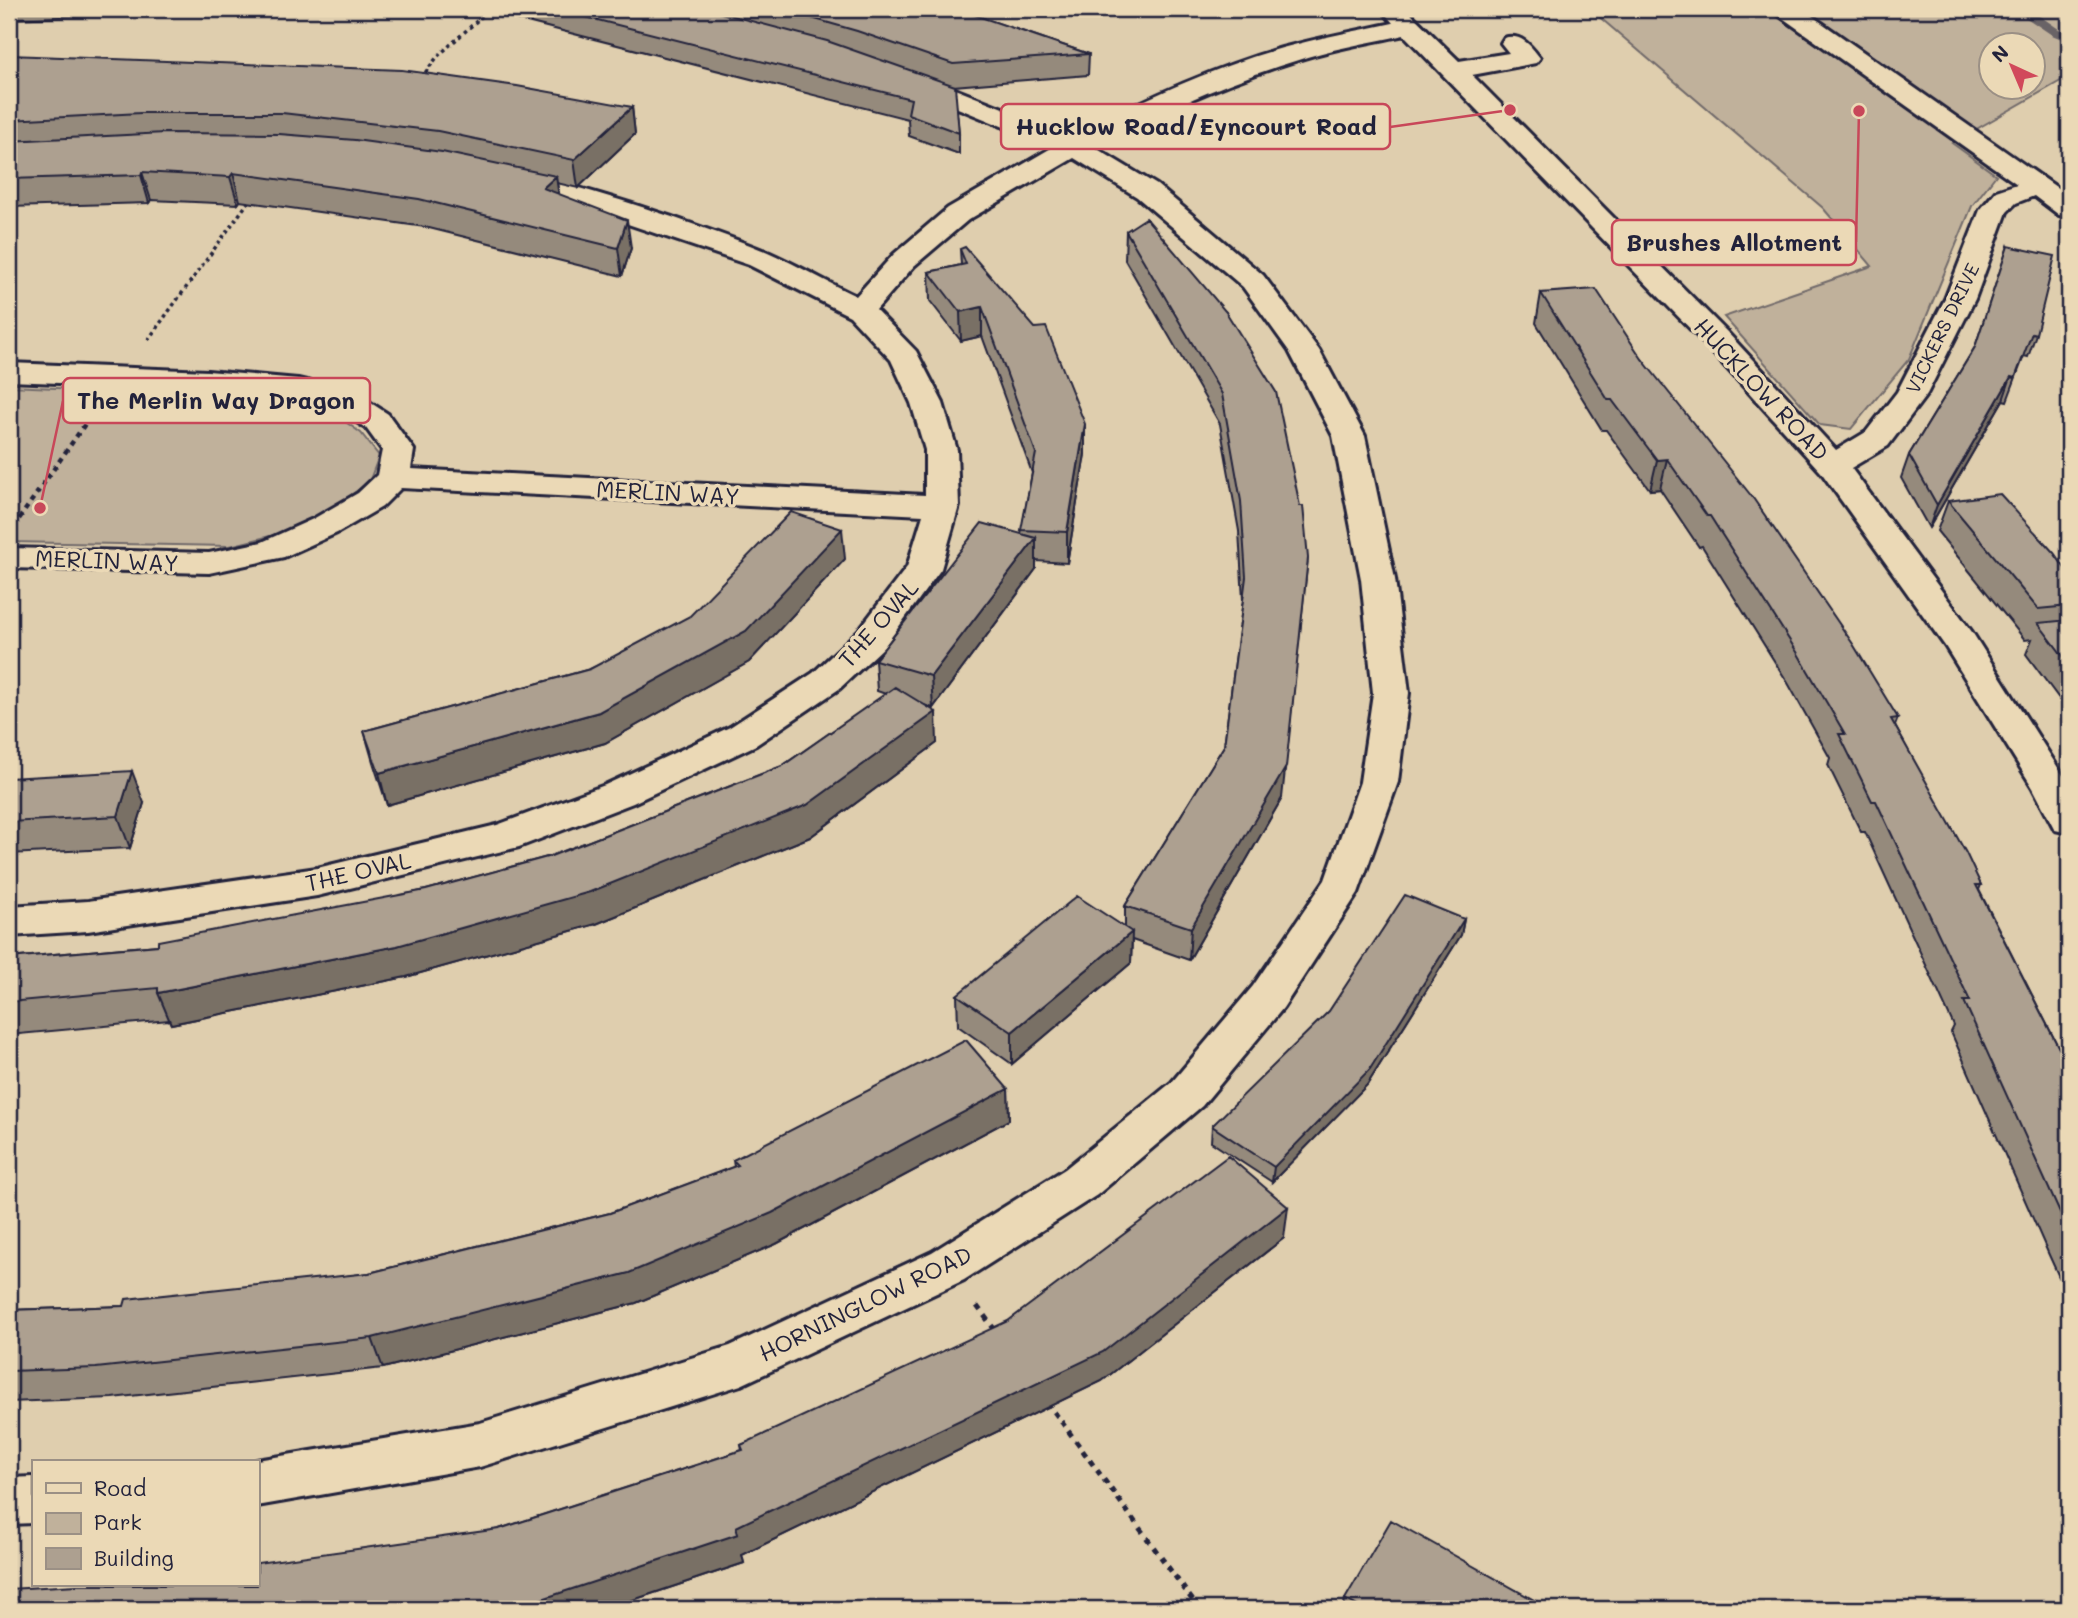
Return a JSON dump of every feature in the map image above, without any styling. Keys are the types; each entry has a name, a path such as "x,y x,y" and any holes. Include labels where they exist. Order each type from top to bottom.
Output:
{"street":[{"path":"1786,9 1968,135 2069,209"},
{"path":"860,310 904,260 958,215 1074,146 1127,118 1206,83 1401,18"},
{"name":"HUCKLOW ROAD","path":"1401,18 1716,338 1832,465 1959,640 2052,786 2069,820"},
{"path":"1453,70 1527,58 1513,43"},
{"name":"HORNINGLOW ROAD","path":"259,1483 480,1445 741,1364 948,1266 1081,1182 1176,1103 1268,997 1343,883 1379,782 1391,693 1378,579 1349,436 1304,350 1253,281 1147,191 1074,146 946,92 874,67"},
{"name":"THE OVAL","path":"9,922 88,916 317,883 505,837 619,794 743,736 826,681 871,639 924,569 942,506 941,450 927,403 905,357 860,310 759,259 649,220 557,191 475,174"},
{"name":"VICKERS DRIVE","path":"1832,465 1877,439 1911,394 1960,299 1994,210 2006,197 2038,186"},
{"path":"9,372 208,380 298,388 343,399 377,421 398,450 393,478"},
{"name":"MERLIN WAY","path":"9,558 209,563 259,553 272,550 325,526 370,500 393,478 942,506"},
{"path":"9,1501 32,1500"}],"path":[{"path":"415,86 438,56 490,9"},
{"path":"948,1266 996,1332"},
{"path":"1045,1399 1199,1609"}],"green space":[{"path":"1590,9 2069,9 2069,79 2066,78 2046,89 2046,32 1976,32 1976,102 2024,102 1952,143 1996,175 1972,206 1909,359 1851,429 1820,425 1724,317 1872,266 1823,208"},
{"path":"9,386 197,394 329,410 361,433 379,456 369,482 337,505 290,531 230,546 9,542"}],"building":[{"path":"554,9 706,9 827,41 955,86 959,133 908,114 911,99"},
{"path":"780,9 957,9 1089,54 953,64 857,31"},
{"path":"9,55 402,70 517,86 632,107 574,160 438,131 282,113 141,113 9,120"},
{"path":"165,133 279,134 355,140 442,152 556,176 543,188 627,220 618,248 419,199 233,173 230,177 142,172 141,175 9,179 9,141"},
{"path":"1146,218 1226,312 1276,392 1300,506 1303,506 1308,558 1286,767 1191,928 1125,906 1224,746 1246,577 1241,501 1222,394 1126,231"},
{"path":"2008,246 2055,256 2036,334 2032,333 2015,378 2011,377 1937,505 1909,455 1975,347"},
{"path":"965,247 1035,328 1046,327 1085,424 1067,532 1021,530 1036,453 982,307 960,312 929,272 966,264 960,249"},
{"path":"1596,289 1642,359 1753,498 1853,644 1898,718 1891,719 1966,853 1981,885 1976,885 2069,1068 2069,1079 2066,1079 2069,1085 2069,1233 1964,1001 1970,1001 1876,801 1872,801 1839,734 1845,734 1797,652 1710,516 1707,516 1667,459 1657,460 1612,400 1608,400 1541,293"},
{"path":"2000,494 2054,553 2069,574 2069,606 2038,609 1948,501"},
{"path":"791,512 842,529 746,631 599,712 379,773 364,731 590,669 690,616"},
{"path":"982,523 1036,538 931,676 875,660"},
{"path":"2069,620 2069,664 2038,623"},
{"path":"895,687 936,712 807,805 590,892 397,946 158,993 158,988 9,1002 9,958 158,945 158,941 426,890 551,856 782,766"},
{"path":"132,771 118,816 9,822 9,778"},
{"path":"1405,895 1464,919 1370,1069 1274,1167 1212,1126 1329,1011"},
{"path":"1077,896 1132,932 1012,1032 957,995"},
{"path":"966,1040 1008,1089 772,1213 629,1273 372,1338 96,1368 9,1371 9,1310 124,1306 126,1299 369,1273 610,1213 738,1165 733,1160"},
{"path":"1228,1156 1288,1207 1103,1352 736,1527 738,1534 527,1604 494,1609 9,1609 9,1589 60,1586 259,1586 259,1563 499,1529 743,1450 741,1445 1008,1321"},
{"path":"1391,1520 1550,1609 1363,1609 1345,1599"}],"waterway":[{"path":"2019,9 2069,39"}],"place":[{"name":"Hucklow Road/Eyncourt Road","path":"1510,110"},
{"name":"Brushes Allotment","path":"1859,111"},
{"name":"The Merlin Way Dragon","path":"40,508"}]}
